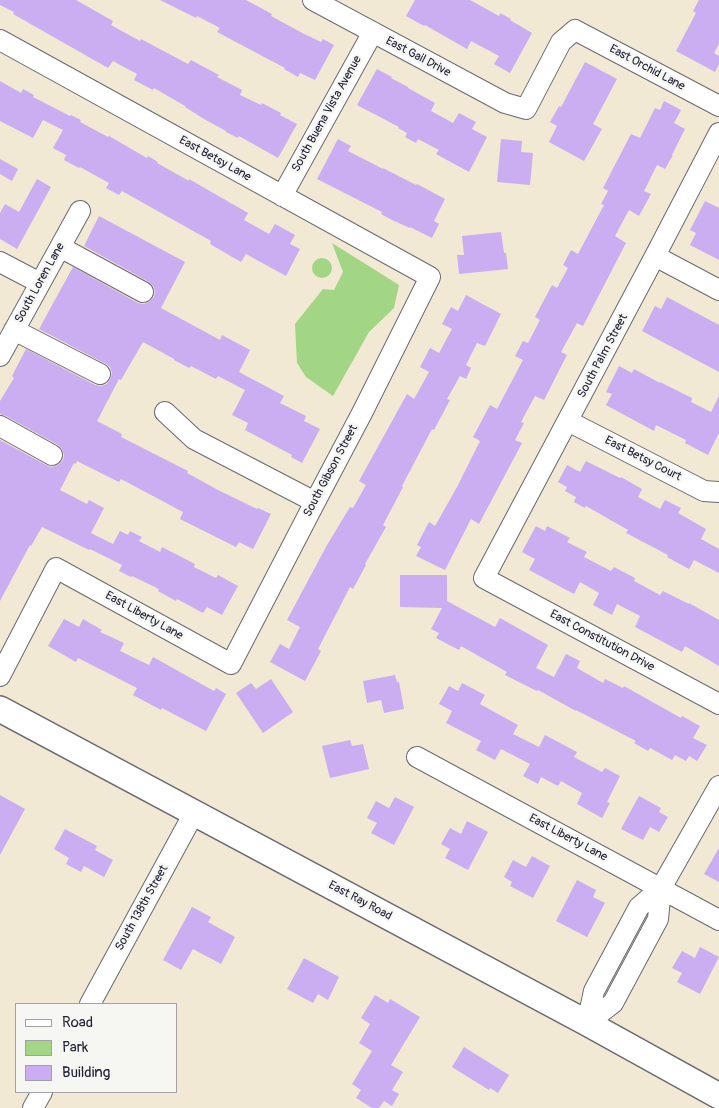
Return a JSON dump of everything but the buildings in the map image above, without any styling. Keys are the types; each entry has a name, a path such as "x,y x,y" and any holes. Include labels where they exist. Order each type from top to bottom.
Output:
{"main road":[{"name":"East Ray Road","path":"0,709 587,1023 719,1096"}],"street":[{"name":"East Gail Drive","path":"313,0 505,104 526,109"},
{"name":"East Orchid Lane","path":"526,109 561,42 575,30 719,106"},
{"name":"South Buena Vista Avenue","path":"282,196 373,32"},
{"name":"East Betsy Lane","path":"0,40 430,277"},
{"name":"South Palm Street","path":"484,578 719,133"},
{"name":"South Loren Lane","path":"0,356 80,211"},
{"path":"60,247 143,292"},
{"path":"655,256 719,290"},
{"path":"0,262 40,283"},
{"name":"South Gibson Street","path":"231,664 362,414 430,277"},
{"path":"14,330 100,374"},
{"path":"165,412 194,439 315,502"},
{"name":"East Betsy Court","path":"568,421 704,491 719,492"},
{"path":"0,426 52,455"},
{"name":"East Liberty Lane","path":"0,676 56,568 231,664"},
{"name":"East Constitution Drive","path":"484,578 719,704"},
{"name":"East Liberty Lane","path":"417,757 719,920"},
{"path":"587,1023 594,992 635,915 640,907 661,888 719,786"},
{"name":"South 138th Street","path":"91,1003 194,813"},
{"path":"33,1108 41,1093"}],"green space":[{"path":"332,243 399,285 394,308 369,332 333,396 306,377 297,363 295,324 323,289 334,290 343,272"},
{"path":"322,258 329,261 332,268 329,275 322,278 315,275 312,268 315,261"}]}
